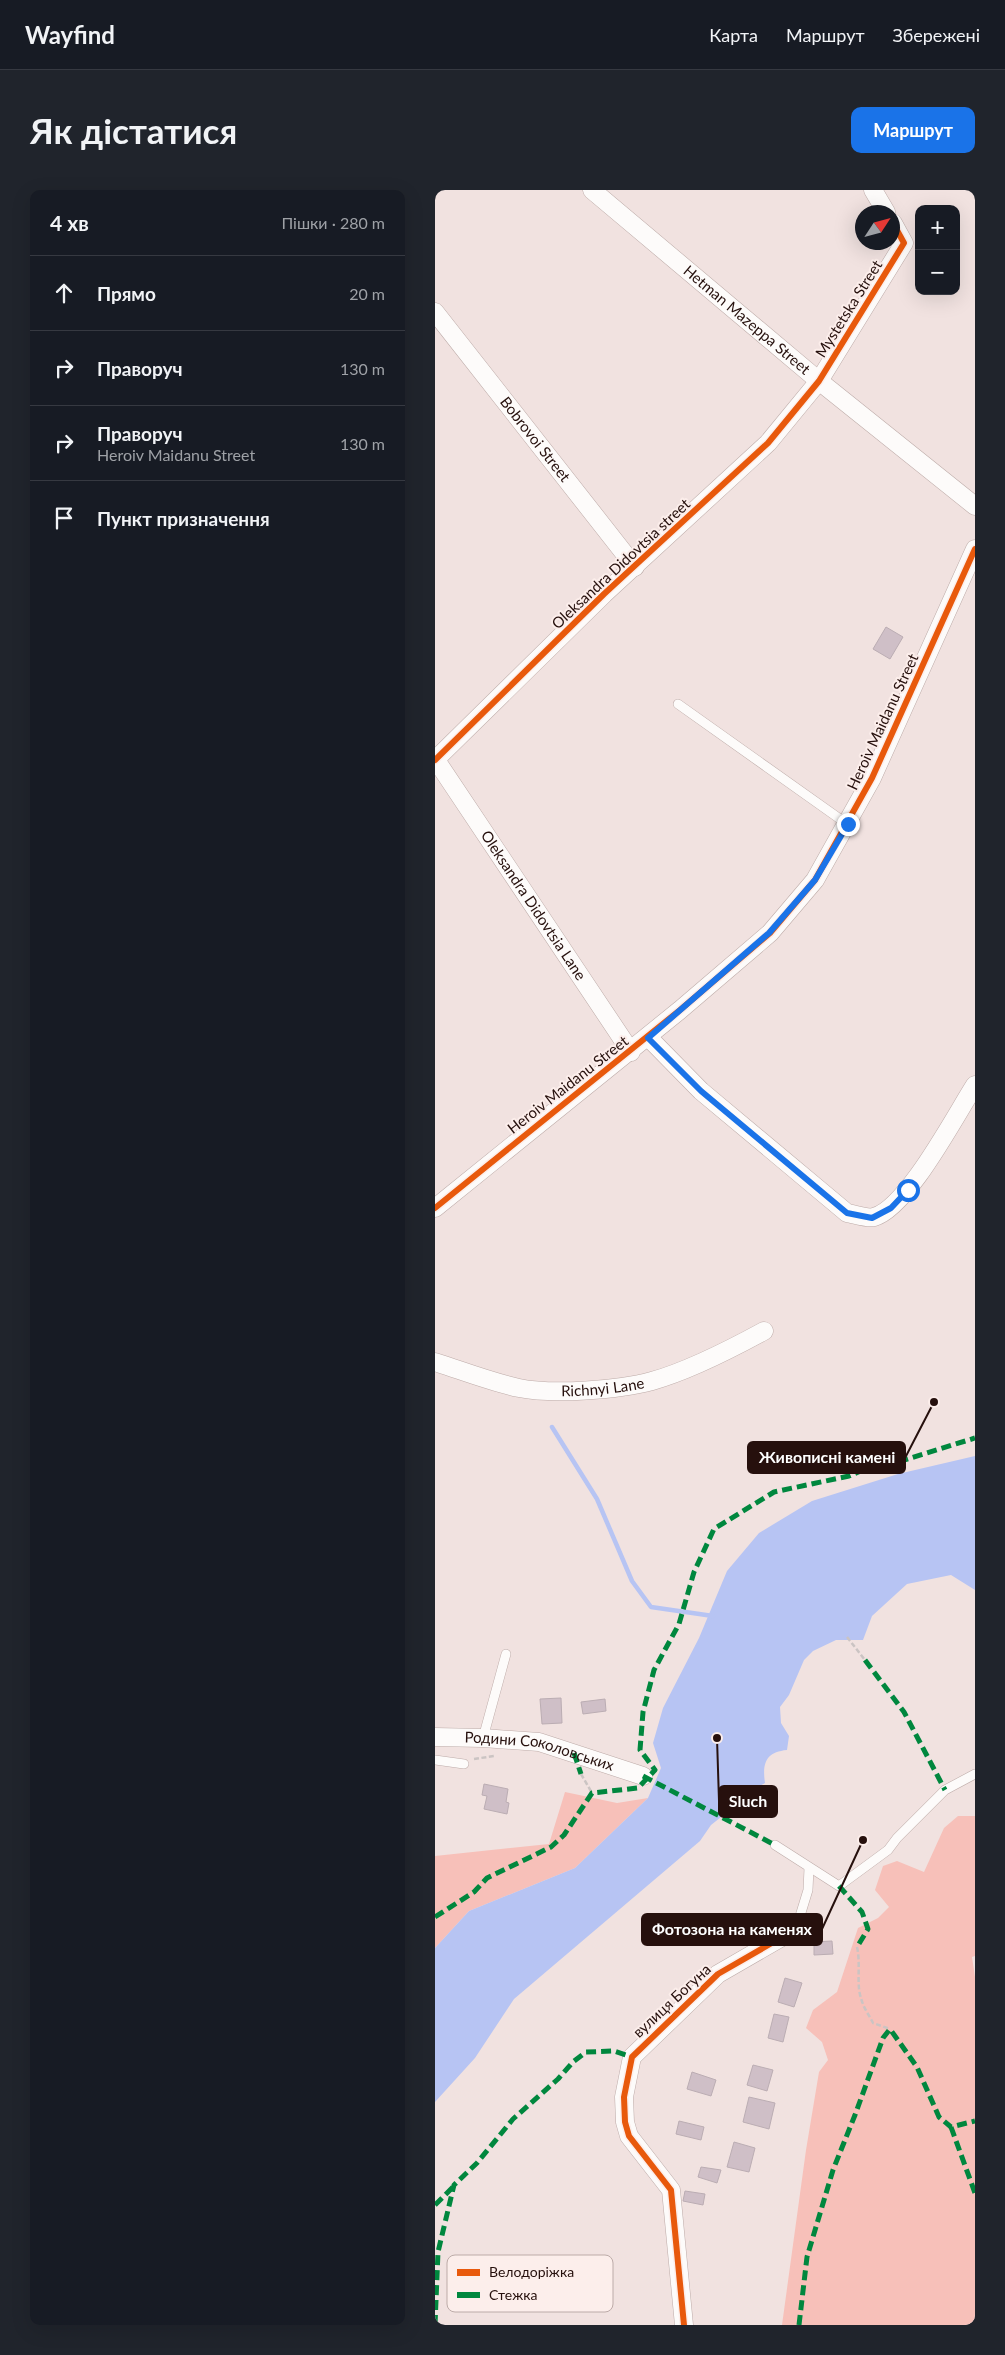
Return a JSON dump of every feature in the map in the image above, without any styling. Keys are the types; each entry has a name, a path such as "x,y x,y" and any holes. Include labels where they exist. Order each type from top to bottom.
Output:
{"street":[{"name":"Hetman Mazeppa Street","path":"592,190 819,381 975,506"},
{"path":"873,190 882,205"},
{"name":"Mystetska Street","path":"900,236 904,243 900,249"},
{"name":"Mystetska Street","path":"819,381 900,250"},
{"name":"Bobrovoi Street","path":"435,312 635,567"},
{"name":"Oleksandra Didovtsia street","path":"435,760 604,594 768,443 819,381"},
{"name":"Heroiv Maidanu Street","path":"435,1208 648,1038 769,933 815,880 872,778 975,549"},
{"name":"Oleksandra Didovtsia Lane","path":"435,760 631,1052"},
{"path":"648,1038 701,1091 847,1213 872,1218 891,1208 908,1190 975,1085"},
{"name":"Richnyi Lane","path":"435,1362 519,1388 555,1391 597,1389 652,1381 726,1352 764,1331"},
{"name":"Родини Соколовських","path":"435,1737 539,1742 643,1776"},
{"name":"вулиця Богуна","path":"684,2325 671,2190 629,2136 625,2122 624,2097 628,2070 632,2057 718,1974 796,1929"}],"lane":[{"path":"678,704 848,824"},
{"path":"483,1738 507,1654"},
{"path":"435,1760 464,1764"},
{"path":"775,1845 839,1886 887,1850 945,1790 975,1774"},
{"path":"796,1929 808,1890 809,1868"}],"path":[{"path":"847,1637 865,1660"},
{"path":"464,1764 471,1760 493,1756"},
{"path":"581,1774 592,1793"},
{"path":"857,1947 860,1962 860,1997 873,2023 890,2029"}],"shaded area":[{"path":"565,1792 617,1803 648,1798 575,1868 469,1911 435,1948 435,1856 549,1844"},
{"path":"958,1816 975,1816 975,1956 972,1957 975,1977 975,2325 782,2325 806,2150 819,2072 828,2060 822,2042 806,2028 813,2010 837,1992 858,1928 878,1918 889,1907 875,1890 883,1866 897,1861 924,1872 944,1828"}],"water":[{"path":"975,1456 975,1590 951,1575 907,1584 872,1616 863,1640 836,1640 813,1651 804,1660 789,1695 780,1707 781,1723 789,1736 787,1750 774,1753 767,1760 764,1770 765,1783 753,1790 744,1790 730,1810 711,1825 700,1841 514,1999 475,2058 435,2102 435,1948 469,1911 575,1868 648,1798 661,1768 653,1743 663,1708 699,1638 727,1571 759,1533 812,1501 898,1474"}],"building":[{"path":"886,627 903,637 890,659 873,649"},
{"path":"561,1698 562,1723 542,1724 540,1699"},
{"path":"605,1699 606,1711 583,1714 581,1702"},
{"path":"484,1784 508,1789 506,1802 509,1803 507,1814 484,1809 487,1796 482,1795"},
{"path":"832,1941 833,1954 814,1955 814,1942"},
{"path":"785,1978 802,1983 794,2007 778,2002"},
{"path":"774,2014 789,2017 783,2042 768,2038"},
{"path":"753,2065 773,2070 767,2091 747,2085"},
{"path":"692,2072 716,2080 711,2096 687,2089"},
{"path":"749,2097 775,2103 769,2129 743,2122"},
{"path":"679,2121 704,2127 701,2140 676,2134"},
{"path":"734,2142 755,2148 749,2172 727,2167"},
{"path":"701,2167 721,2170 717,2183 698,2177"},
{"path":"685,2191 705,2194 703,2205 683,2201"}],"waterway":[{"path":"552,1427 597,1499 632,1581 651,1607 713,1616"}],"marked path":[{"path":"435,1917 474,1892 487,1878 551,1847 564,1835 592,1793 638,1788 655,1770 640,1750 643,1712 654,1670 679,1624 694,1572 714,1529 774,1492 849,1476 863,1470 901,1461 975,1438"},
{"path":"865,1660 904,1712 945,1790"},
{"path":"574,1753 581,1774"},
{"path":"643,1776 775,1845"},
{"path":"839,1886 862,1912 868,1929 857,1947"},
{"path":"799,2325 807,2257 833,2170 883,2038 890,2029 917,2067 939,2117 951,2127 975,2121"},
{"path":"435,2325 438,2252 454,2185 477,2163 513,2119 586,2052 614,2051 632,2057"},
{"path":"951,2127 975,2193"},
{"path":"435,2205 453,2187"}],"cycle path":[{"path":"900,236 904,243 900,249"},
{"path":"435,760 604,594 768,443 819,381 900,250"},
{"path":"435,1208 680,1010 770,933 815,880 872,778 975,549"},
{"path":"684,2325 671,2190 629,2136 625,2122 624,2097 632,2057 718,1974 796,1929"}],"place":[{"name":"Живописні камені","path":"934,1402"},
{"name":"Sluch","path":"717,1738"},
{"name":"Фотозона на каменях","path":"863,1840"}],"route":[{"path":"848,824 815,880 769,933 648,1038 701,1091 847,1213 872,1218 891,1208 908,1190"}]}
